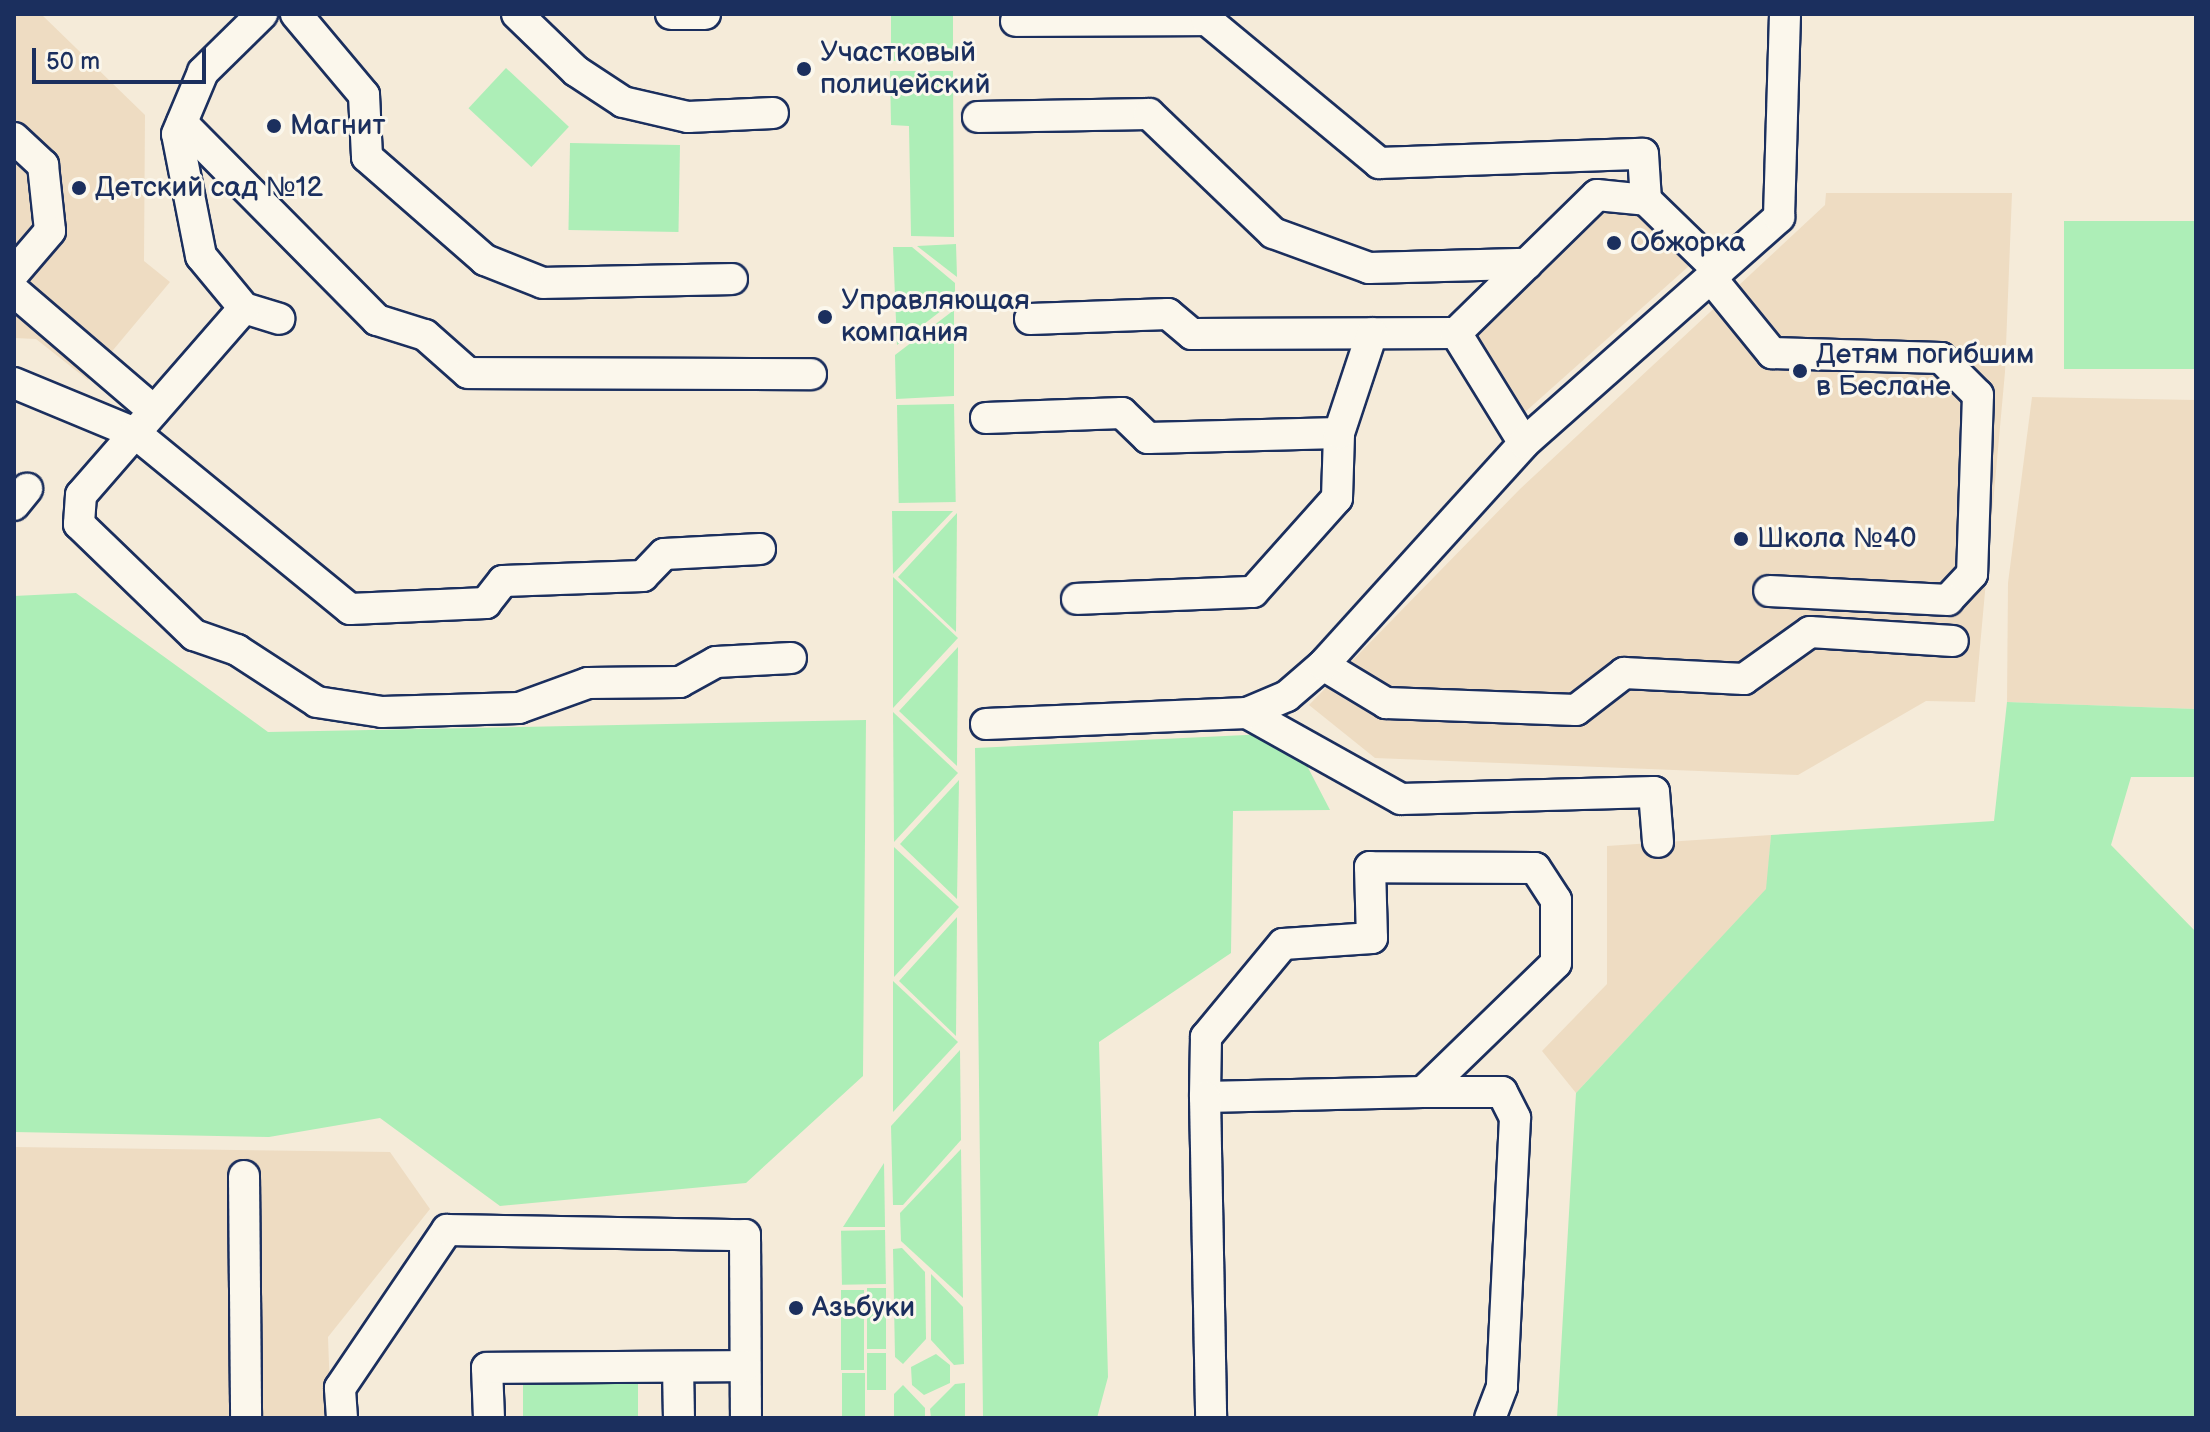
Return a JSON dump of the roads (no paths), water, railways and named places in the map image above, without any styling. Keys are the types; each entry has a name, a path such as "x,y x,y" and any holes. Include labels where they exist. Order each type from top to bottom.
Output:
{"street":[{"path":"262,14 203,72 177,134 201,256 244,308 279,319"},
{"path":"296,14 364,95 367,157 485,260 543,283 732,279"},
{"path":"517,14 576,71 623,102 688,117 773,113"},
{"path":"671,14 705,14"},
{"path":"986,724 1247,713 1287,696 1323,665 1524,443 1779,217 1785,14"},
{"path":"1016,21 1207,20 1379,163 1643,154 1646,200 1715,274 1772,353 1941,358 1978,395 1972,574 1948,600 1769,591"},
{"path":"978,117 1149,114 1273,233 1369,268 1527,264"},
{"path":"182,123 377,320 425,335 468,373 811,374"},
{"path":"14,138 43,165 50,231 14,273"},
{"path":"1030,319 1168,314 1192,334 1456,333 1597,195 1646,200"},
{"path":"14,291 145,422 350,609 486,603 503,581 643,576 664,554 760,549"},
{"path":"244,308 81,495 79,524 194,635 237,650 317,702 382,712 519,708 588,683 680,682 716,662 791,658"},
{"path":"1077,599 1253,592 1337,498 1339,433 1372,333"},
{"path":"1456,333 1524,443"},
{"path":"14,383 145,422"},
{"path":"986,418 1122,413 1148,438 1339,433"},
{"path":"1323,665 1386,703 1576,710 1624,673 1744,679 1810,632 1953,641"},
{"path":"1247,713 1401,799 1654,792 1658,842"},
{"path":"1211,1418 1206,1037 1283,944 1372,938 1370,867 1535,868 1556,900 1556,963 1423,1092"},
{"path":"1205,1097 1378,1105 1423,1092 1502,1092 1515,1118 1502,1387 1490,1418"},
{"path":"244,1176 246,1418"},
{"path":"342,1418 340,1388 447,1230 745,1235 746,1418"},
{"path":"489,1418 487,1368 744,1366"},
{"path":"678,1367 679,1418"}],"place":[{"name":"Участковый полицейский","path":"804,69"},
{"name":"Магнит","path":"274,126"},
{"name":"Детский сад №12","path":"79,188"},
{"name":"Обжорка","path":"1614,243"},
{"name":"Управляющая компания","path":"825,317"},
{"name":"Детям погибшим в Беслане","path":"1800,371"},
{"name":"Школа №40","path":"1741,539"},
{"name":"Азьбуки","path":"796,1308"}]}
